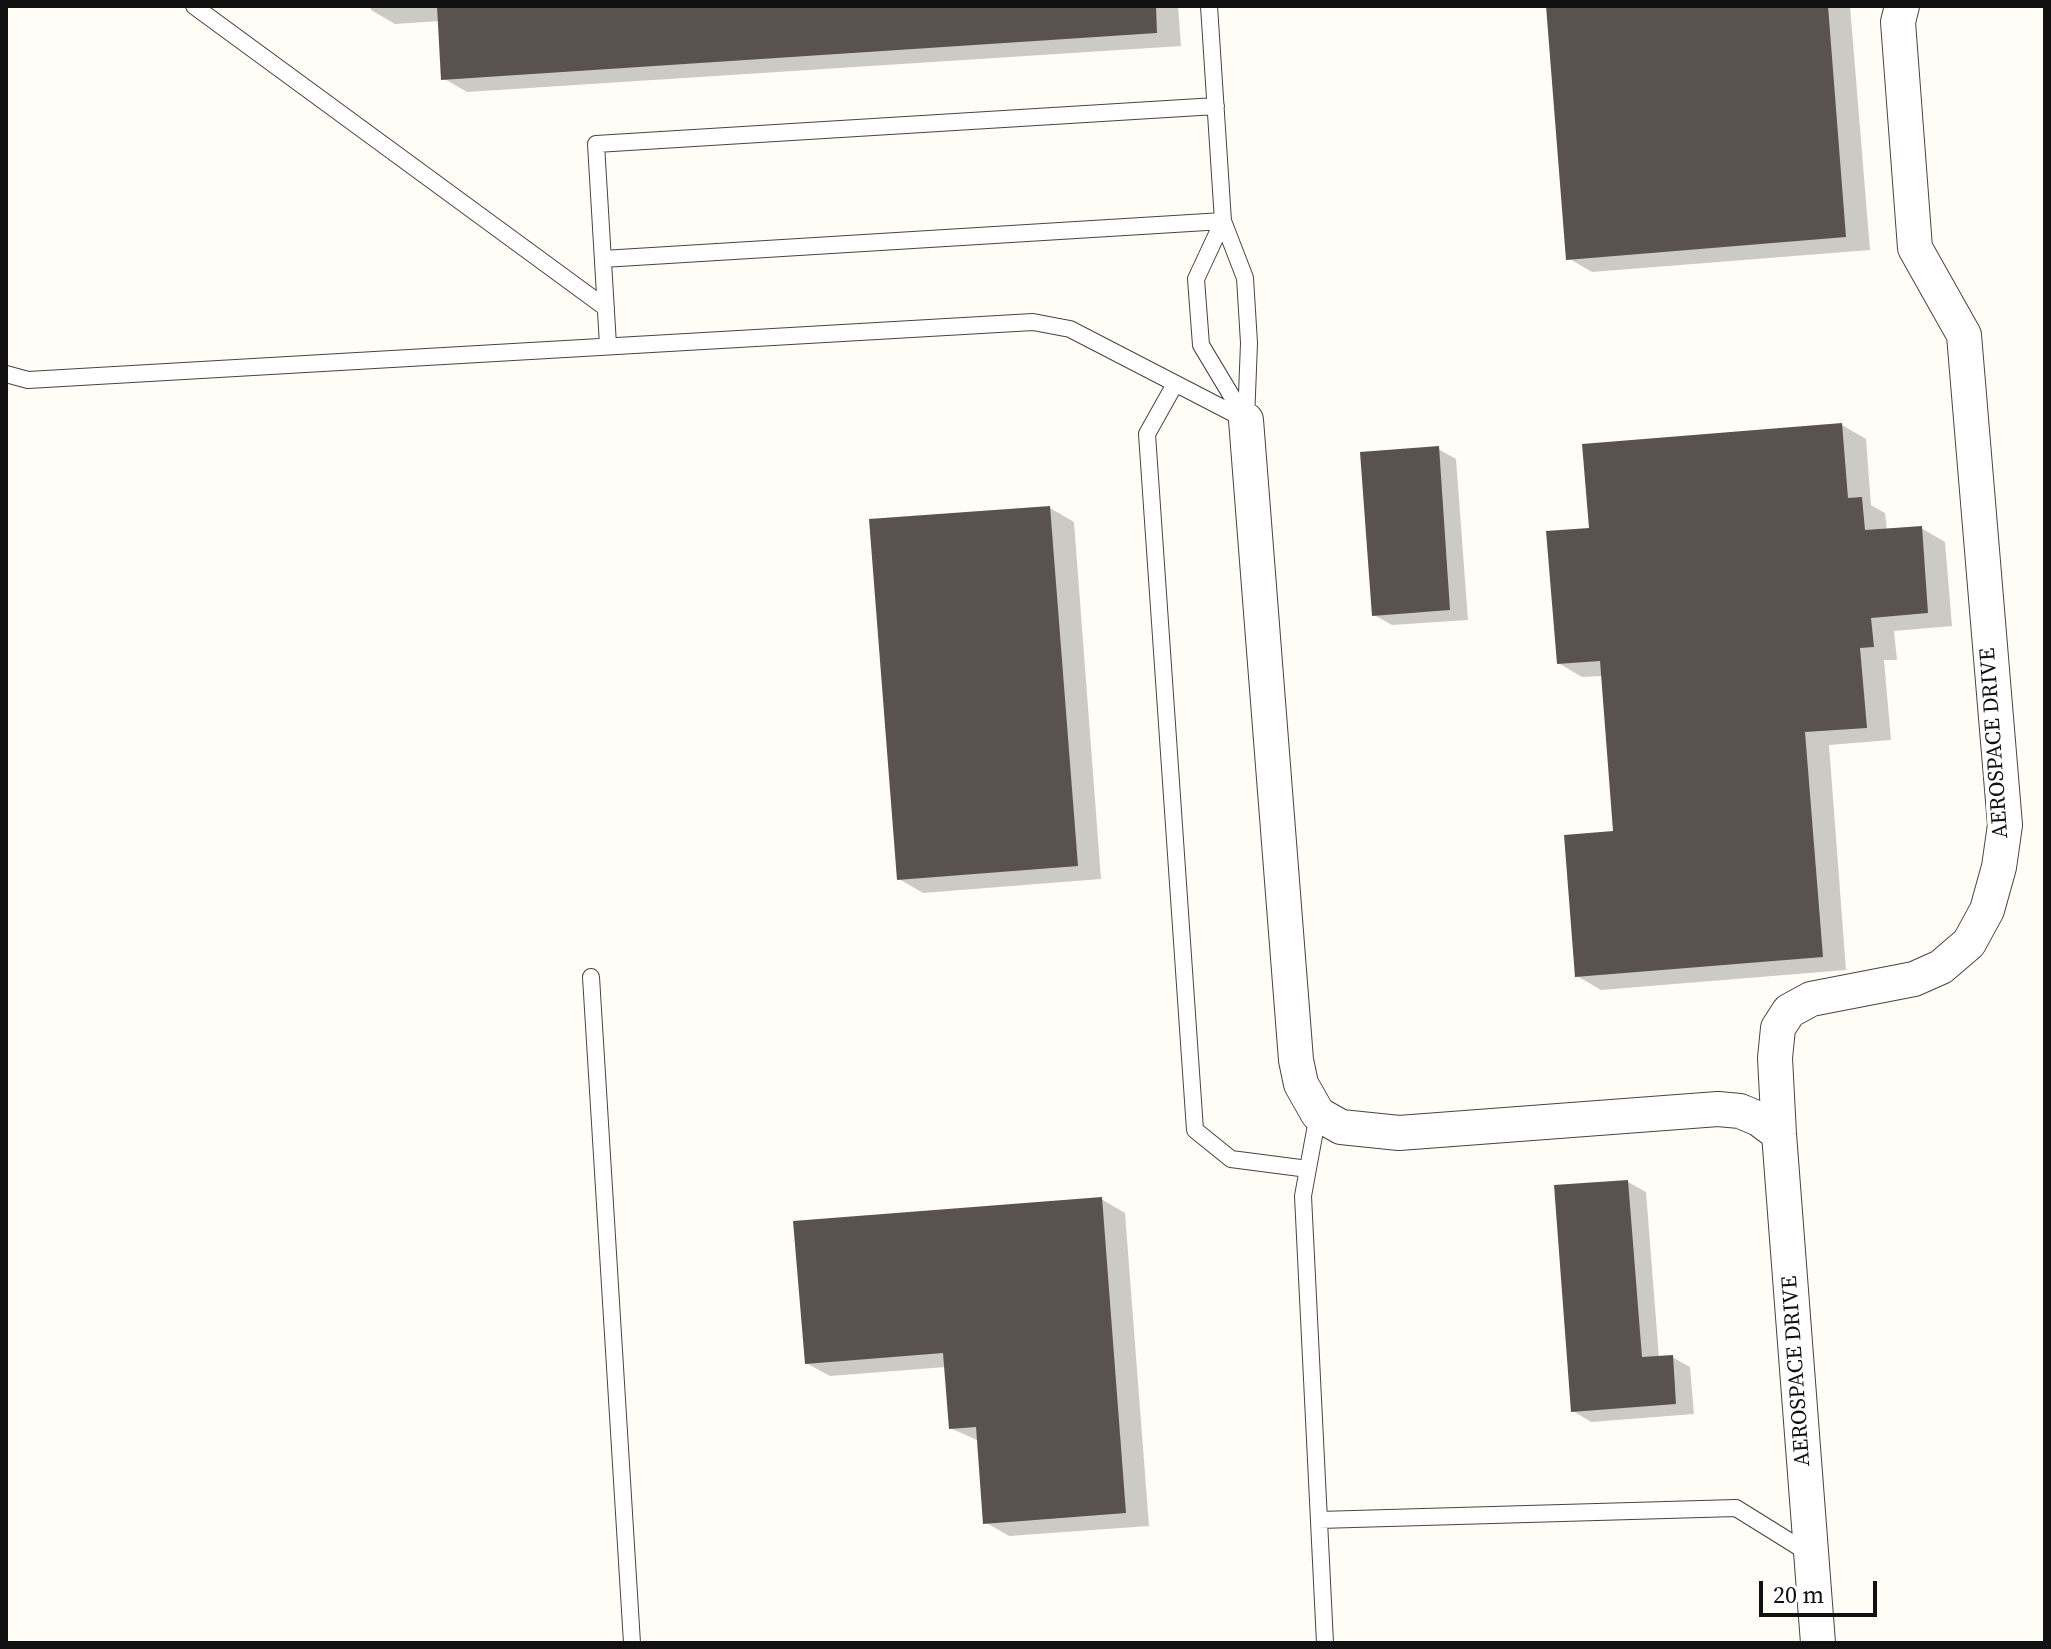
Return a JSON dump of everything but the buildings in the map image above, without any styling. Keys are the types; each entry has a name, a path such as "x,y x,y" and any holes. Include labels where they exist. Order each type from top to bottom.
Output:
{"street":[{"name":"AEROSPACE DRIVE","path":"1818,1643 1779,1134 1775,1058 1778,1028 1789,1011 1811,999 1914,979 1941,967 1969,943 1987,910 1999,867 2005,825 1964,335 1915,248 1898,22 1902,6"},
{"path":"1246,420 1296,1060 1301,1084 1318,1114 1341,1127 1399,1133 1718,1109 1740,1111 1759,1119 1779,1134"}],"lane":[{"path":"194,6 606,308"},
{"path":"1209,6 1223,221 1245,278 1249,343 1246,420"},
{"path":"608,345 596,144 1216,106"},
{"path":"603,259 1223,221"},
{"path":"1223,221 1196,279 1201,345 1246,420"},
{"path":"6,374 28,380 1033,322 1070,329 1246,420"},
{"path":"1175,384 1147,434 1195,1130 1231,1159 1308,1169"},
{"path":"591,977 632,1643"},
{"path":"1318,1114 1303,1196 1325,1643"},
{"path":"1319,1520 1736,1508 1811,1554"}]}
